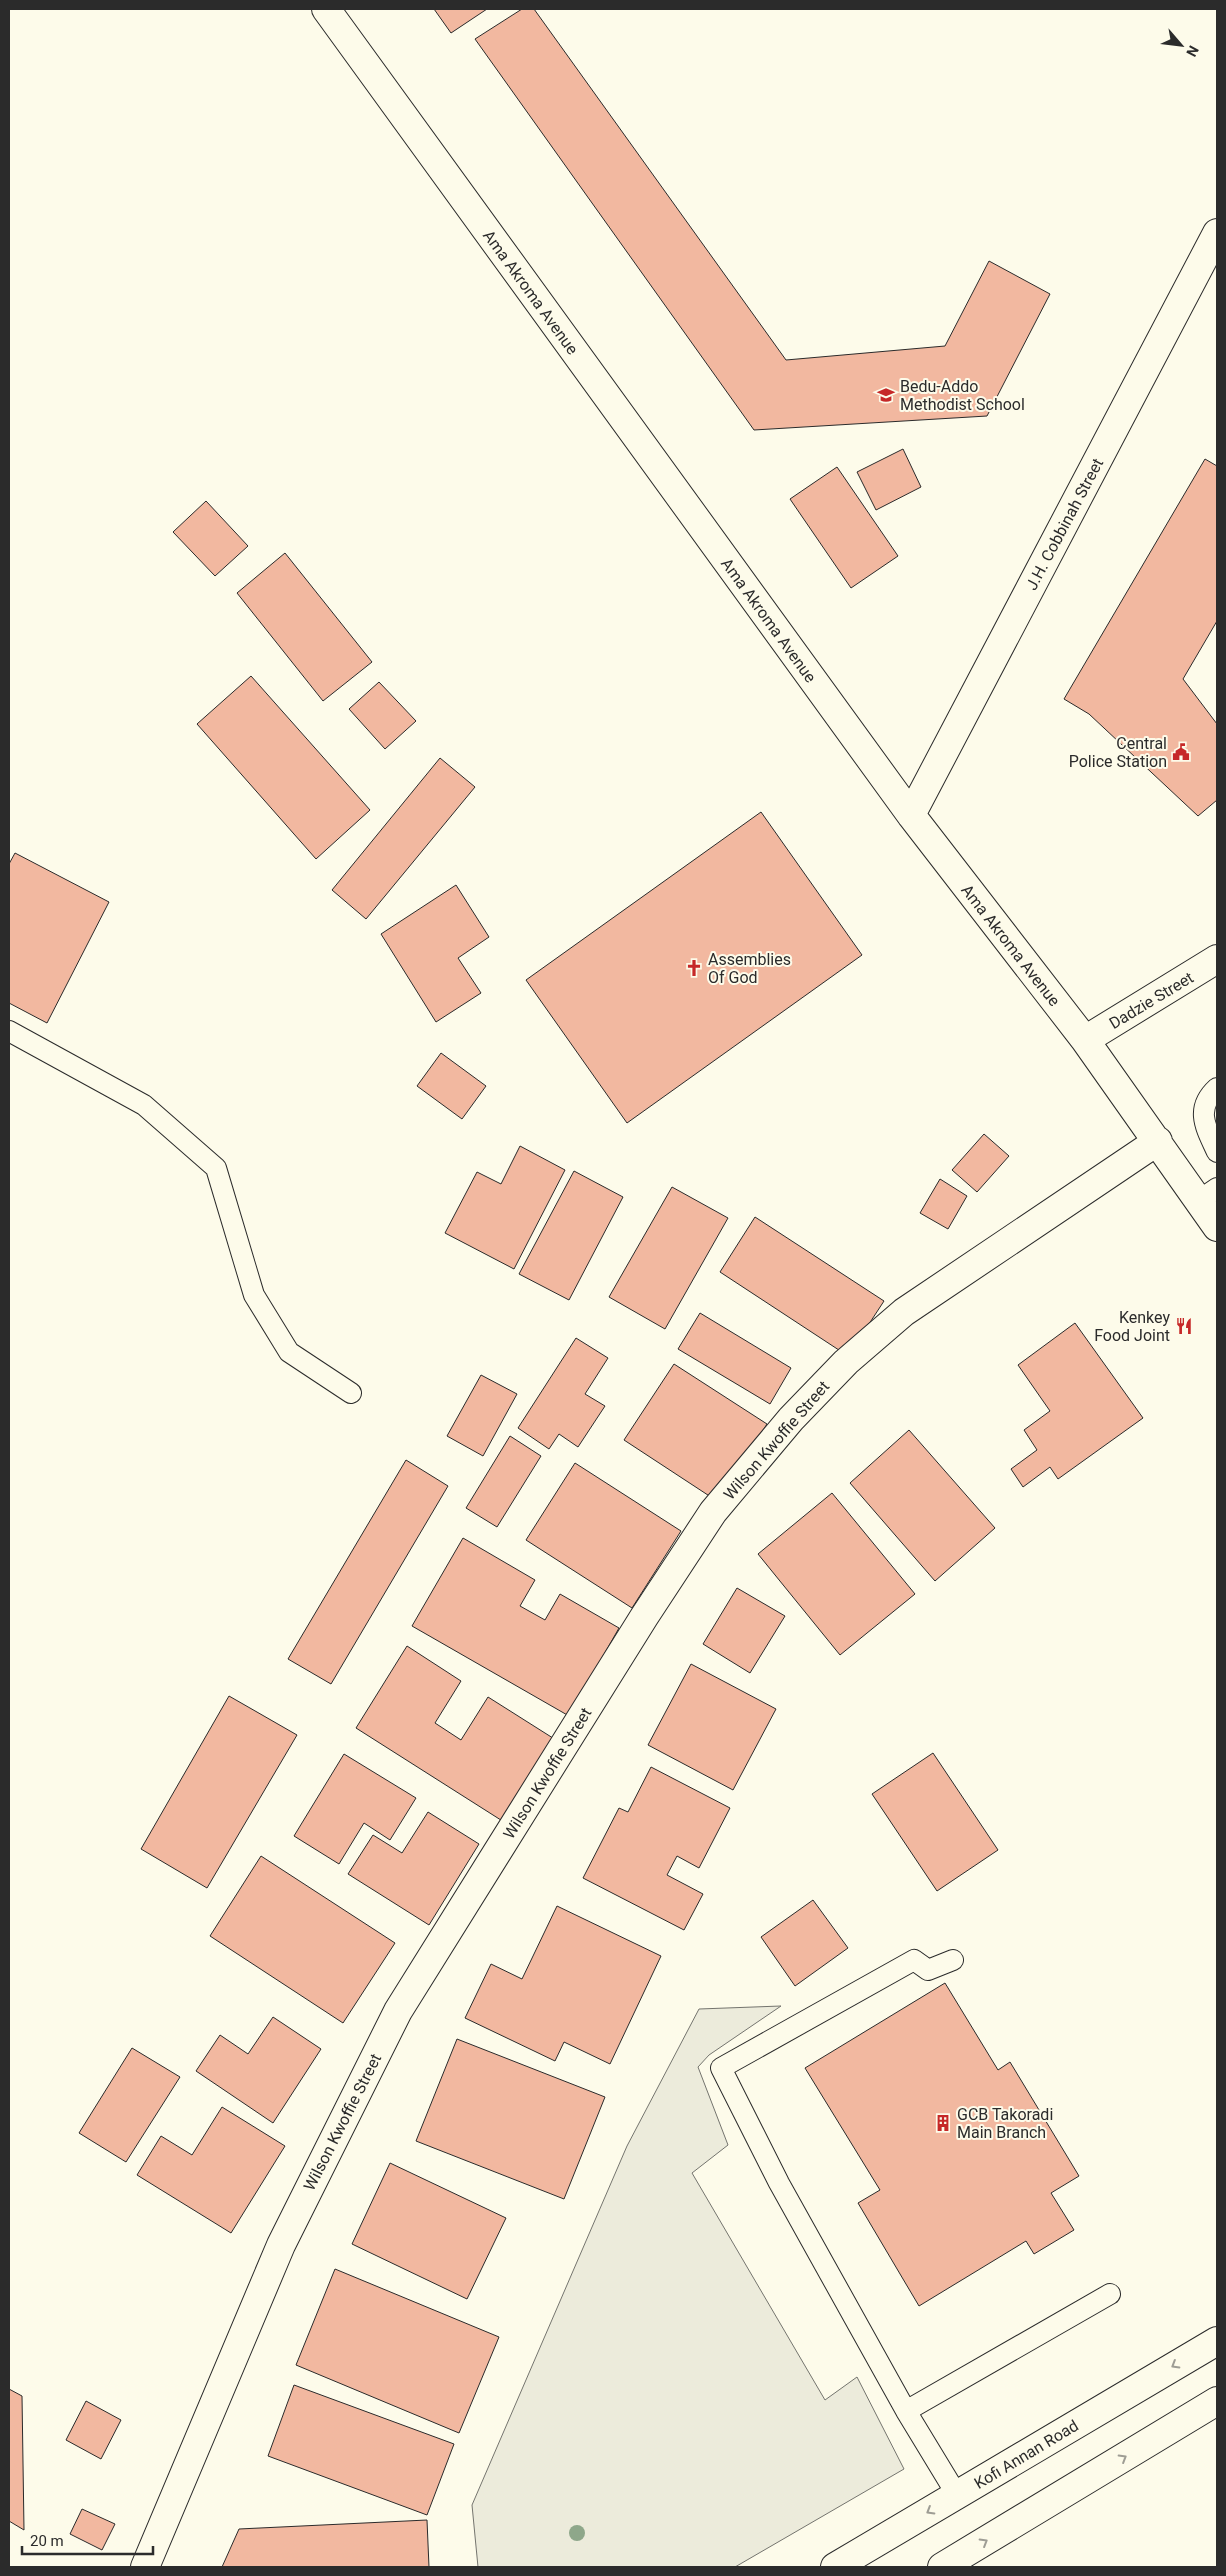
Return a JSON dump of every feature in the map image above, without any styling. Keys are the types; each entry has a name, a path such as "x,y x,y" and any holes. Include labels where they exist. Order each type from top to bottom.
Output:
{"street":[{"name":"Ama Akroma Avenue","path":"326,9 911,815 1084,1040 1158,1142 1207,1194 1217,1227"},
{"name":"J.H. Cobbinah Street","path":"911,815 1217,233"},
{"name":"Dadzie Street","path":"1084,1040 1217,959"},
{"name":"Wilson Kwoffie Street","path":"145,2567 281,2244 398,2011 644,1617 713,1512 790,1419 846,1362 904,1312 1158,1142"},
{"name":"Kofi Annan Road","path":"835,2567 1217,2341"},
{"path":"942,2567 1217,2401"}],"lane":[{"path":"9,1032 144,1105 216,1168 254,1295 289,1352 351,1393"},
{"path":"1217,1088 1207,1097 1204,1123 1217,1152"},
{"path":"954,1960 928,1970 914,1960 721,2068 779,2183 906,2411 957,2495"},
{"path":"906,2411 1110,2294"}],"shaded area":[{"path":"781,2006 709,2055 698,2067 728,2145 692,2173 825,2400 857,2377 904,2469 735,2567 478,2567 472,2505 627,2146 699,2009"}],"building":[{"path":"434,9 487,9 451,33"},
{"path":"522,9 534,9 786,360 945,346 989,261 1050,294 987,416 754,430 475,39"},
{"path":"903,449 921,487 876,510 857,472"},
{"path":"1205,459 1217,466 1217,621 1183,679 1217,724 1217,800 1198,816 1089,714 1064,699"},
{"path":"837,467 898,556 851,588 790,499"},
{"path":"206,501 248,546 215,576 173,532"},
{"path":"285,553 372,662 323,701 237,593"},
{"path":"251,676 370,810 316,859 197,724"},
{"path":"379,682 416,721 385,749 349,709"},
{"path":"440,758 475,787 366,919 332,890"},
{"name":"Assemblies Of God","path":"761,812 862,955 627,1123 526,980"},
{"path":"15,853 109,902 47,1023 9,1003 9,864"},
{"path":"456,885 489,937 458,958 481,993 436,1022 381,934"},
{"path":"441,1053 486,1086 462,1119 417,1086"},
{"path":"984,1134 1009,1156 977,1192 952,1170"},
{"path":"520,1146 565,1170 514,1269 445,1233 477,1172 501,1184"},
{"path":"574,1171 623,1197 569,1300 519,1274"},
{"path":"940,1179 967,1196 948,1229 920,1213"},
{"path":"672,1187 728,1218 665,1329 609,1297"},
{"path":"755,1217 884,1301 848,1356 720,1272"},
{"path":"700,1313 791,1368 770,1404 678,1349"},
{"path":"1075,1323 1143,1418 1058,1479 1050,1467 1023,1487 1011,1469 1037,1450 1024,1430 1050,1411 1018,1365"},
{"path":"576,1338 608,1358 585,1394 605,1406 578,1447 559,1434 549,1449 518,1428"},
{"path":"674,1364 767,1424 717,1501 624,1440"},
{"path":"481,1375 517,1394 483,1456 447,1436"},
{"path":"909,1430 995,1528 935,1581 850,1483"},
{"path":"510,1436 541,1456 497,1527 466,1508"},
{"path":"406,1460 448,1486 331,1684 288,1659"},
{"path":"575,1463 681,1531 632,1608 526,1540"},
{"path":"832,1493 915,1594 840,1655 758,1554"},
{"path":"463,1538 535,1580 520,1606 545,1620 560,1594 619,1628 569,1716 412,1626"},
{"path":"737,1588 785,1616 750,1673 703,1644"},
{"path":"407,1646 461,1681 435,1723 461,1740 488,1697 556,1740 504,1822 356,1728"},
{"path":"691,1664 776,1709 733,1790 648,1745"},
{"path":"229,1696 297,1735 207,1888 141,1849"},
{"path":"933,1753 998,1850 937,1891 872,1794"},
{"path":"344,1754 416,1798 390,1840 364,1823 339,1864 294,1836"},
{"path":"651,1767 730,1808 699,1868 677,1856 667,1875 703,1894 684,1930 583,1878 619,1808 628,1812"},
{"path":"428,1812 479,1844 429,1925 348,1874 373,1835 402,1853"},
{"path":"261,1856 395,1943 343,2023 210,1936"},
{"path":"813,1900 848,1948 795,1986 761,1937"},
{"path":"557,1906 661,1956 610,2064 564,2042 555,2061 465,2018 491,1964 522,1979"},
{"name":"GCB Takoradi Main Branch","path":"945,1983 998,2070 1010,2062 1079,2176 1051,2193 1074,2230 1034,2254 1026,2241 919,2306 858,2203 880,2190 805,2068"},
{"path":"273,2017 321,2049 273,2123 196,2071 220,2035 248,2054"},
{"path":"457,2039 605,2097 564,2199 416,2141"},
{"path":"132,2048 180,2077 126,2162 79,2133"},
{"path":"222,2107 285,2146 231,2233 137,2175 161,2136 192,2155"},
{"path":"390,2163 506,2218 467,2299 352,2244"},
{"path":"335,2269 499,2337 459,2433 296,2365"},
{"path":"294,2385 454,2444 427,2515 268,2456"},
{"path":"9,2389 22,2396 24,2530 9,2521"},
{"path":"86,2401 121,2420 101,2459 66,2440"},
{"path":"82,2509 115,2524 102,2550 70,2534"},
{"path":"427,2520 429,2567 222,2567 239,2529"}],"place":[{"name":"Bedu-Addo Methodist School","path":"886,395"},
{"name":"Central Police Station","path":"1181,752"},
{"name":"Assemblies Of God","path":"694,968"},
{"name":"Kenkey Food Joint","path":"1184,1326"},
{"name":"GCB Takoradi Main Branch","path":"943,2123"}]}
